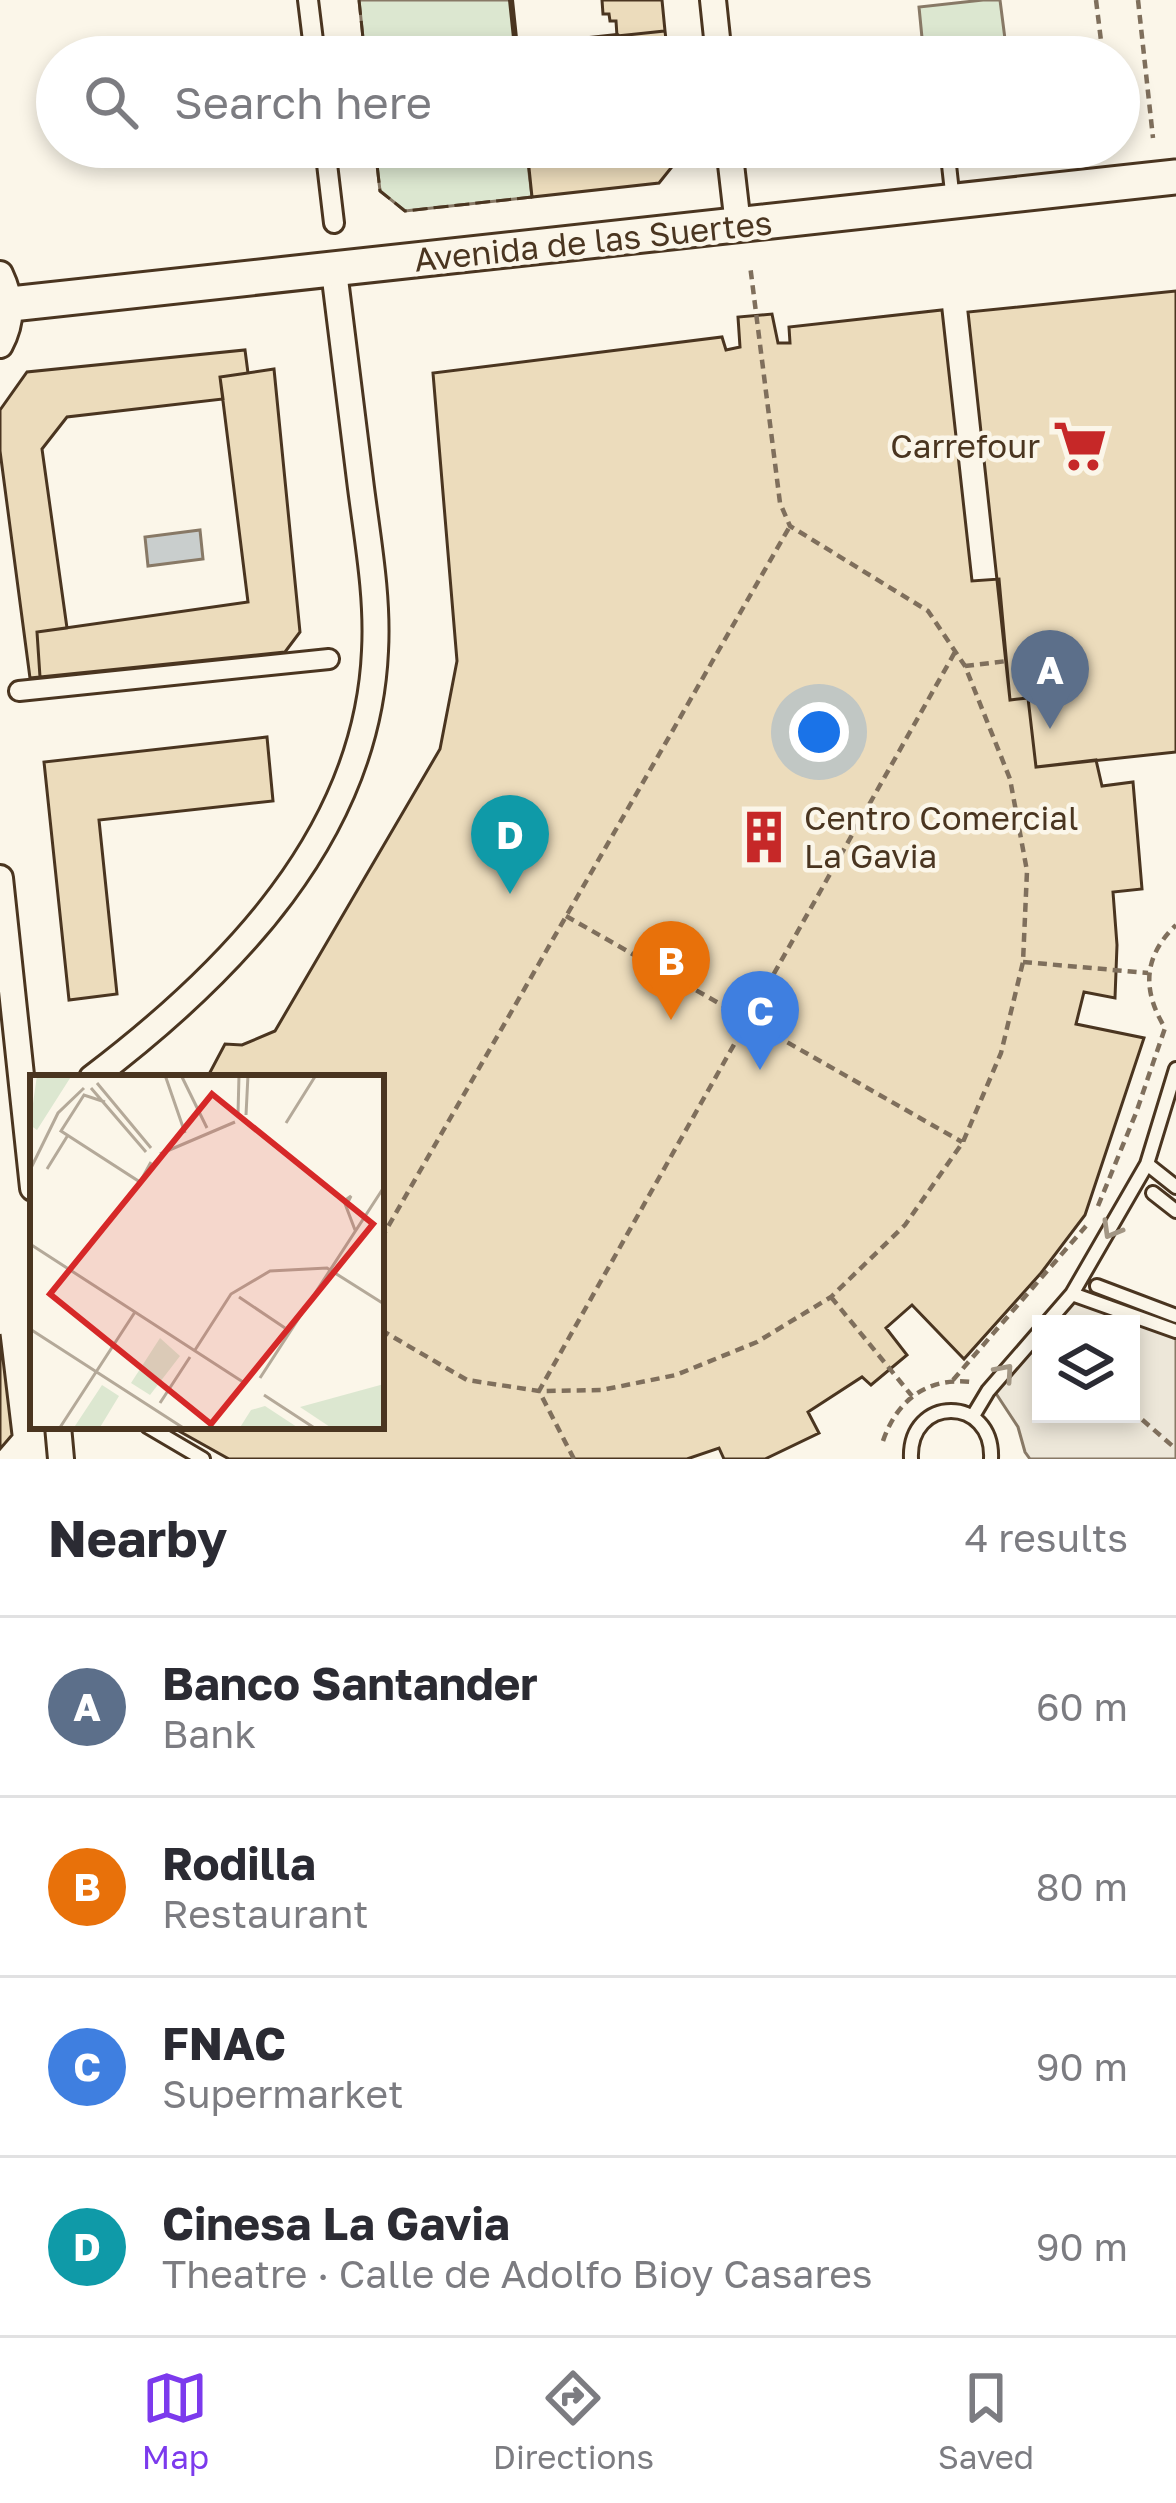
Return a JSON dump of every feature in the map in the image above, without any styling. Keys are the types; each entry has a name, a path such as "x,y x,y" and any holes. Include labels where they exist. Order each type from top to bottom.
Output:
{"main road":[{"name":"Avenida de las Suertes","path":"5,289 334,271 1176,178"}],"street":[{"path":"308,0 312,36"},
{"path":"713,0 717,36"},
{"path":"327,168 334,223"},
{"path":"731,168 738,225"},
{"path":"96,1075 153,1032 215,973 287,890 345,787 363,730 375,649 372,572 334,271"},
{"path":"0,346 9,329 5,289"},
{"path":"19,692 329,659"},
{"path":"0,878 18,1106 30,1172"},
{"path":"58,1429 61,1459"}],"lane":[{"path":"949,168 953,202"},
{"path":"1054,1315 1072,1294 1147,1164 1176,1069"},
{"path":"1147,1164 1176,1187"},
{"path":"1153,1192 1176,1210"},
{"path":"1097,1286 1176,1316"},
{"path":"1072,1294 1176,1331"},
{"path":"973,1416 988,1391 1032,1341"},
{"path":"907,1458 916,1431 934,1414 960,1412 973,1416 988,1434 991,1459"},
{"path":"153,1429 203,1459"}],"path":[{"path":"1096,0 1100,36"},
{"path":"1138,0 1153,138"},
{"path":"384,1332 467,1380 539,1391 602,1390 676,1375 758,1342 831,1297 905,1225 963,1142 1001,1053 1023,962 1027,871 1014,802 989,720 965,666 928,611 790,526 780,503 750,265"},
{"path":"384,1234 790,526"},
{"path":"539,1391 956,650"},
{"path":"965,666 1007,661"},
{"path":"566,916 963,1142"},
{"path":"1176,925 1153,953 1148,973 1148,994 1165,1028 1176,1034"},
{"path":"1023,962 1148,973"},
{"path":"952,1380 1092,1219 1165,1028"},
{"path":"831,1297 912,1396"},
{"path":"539,1391 574,1459"},
{"path":"1140,1417 1176,1449"}],"green space":[{"path":"359,0 511,0 515,36 363,36"},
{"path":"1000,0 1005,36 922,36 919,7"},
{"path":"377,168 529,168 532,197 405,211 380,191"}],"shaded area":[{"path":"200,530 203,559 148,566 145,537"},
{"path":"1074,1301 1114,1315 1062,1315"},
{"path":"1140,1324 1176,1337 1176,1459 1030,1459 1018,1427 995,1392 1032,1349 1032,1423 1140,1423"}],"building":[{"path":"602,0 662,0 665,31 617,36 616,21 603,14"},
{"path":"665,31 666,36 617,36"},
{"path":"529,168 671,168 659,183 532,197"},
{"name":"Carrefour","path":"1176,291 1176,752 1036,767 1028,698 1010,700 968,312"},
{"name":"Centro Comercial La Gavia","path":"942,310 972,581 999,579 1010,700 1028,698 1036,767 1096,760 1102,786 1133,782 1142,889 1113,892 1115,998 1084,992 1076,1024 1144,1038 1085,1215 1041,1273 964,1359 912,1305 886,1328 907,1355 871,1385 862,1377 808,1412 819,1433 765,1459 724,1459 719,1448 687,1459 229,1459 175,1429 384,1429 384,1075 209,1075 225,1044 242,1045 275,1031 440,749 457,661 433,373 722,337 726,350 740,347 738,317 772,314 778,343 790,343 789,327"},
{"path":"245,350 248,373 220,377 223,399 67,417 42,449 67,628 37,632 40,677 30,678 0,451 0,410 27,372"},
{"path":"274,369 300,632 285,652 40,677 37,632 248,602 220,377"},
{"path":"267,737 273,801 99,820 117,994 69,1000 44,762"},
{"path":"0,1334 12,1435 0,1449"}],"fence":[{"path":"359,0 363,36"},
{"path":"377,168 380,191 405,211 532,197"}],"wall":[{"path":"511,0 515,36"}],"place":[{"name":"Carrefour","path":"1080,446"},
{"name":"Banco Santander","path":"1050,729"},
{"name":"Centro Comercial La Gavia","path":"764,837"},
{"name":"Cinesa La Gavia","path":"510,894"},
{"name":"Rodilla","path":"671,1020"},
{"name":"FNAC","path":"760,1070"}]}
